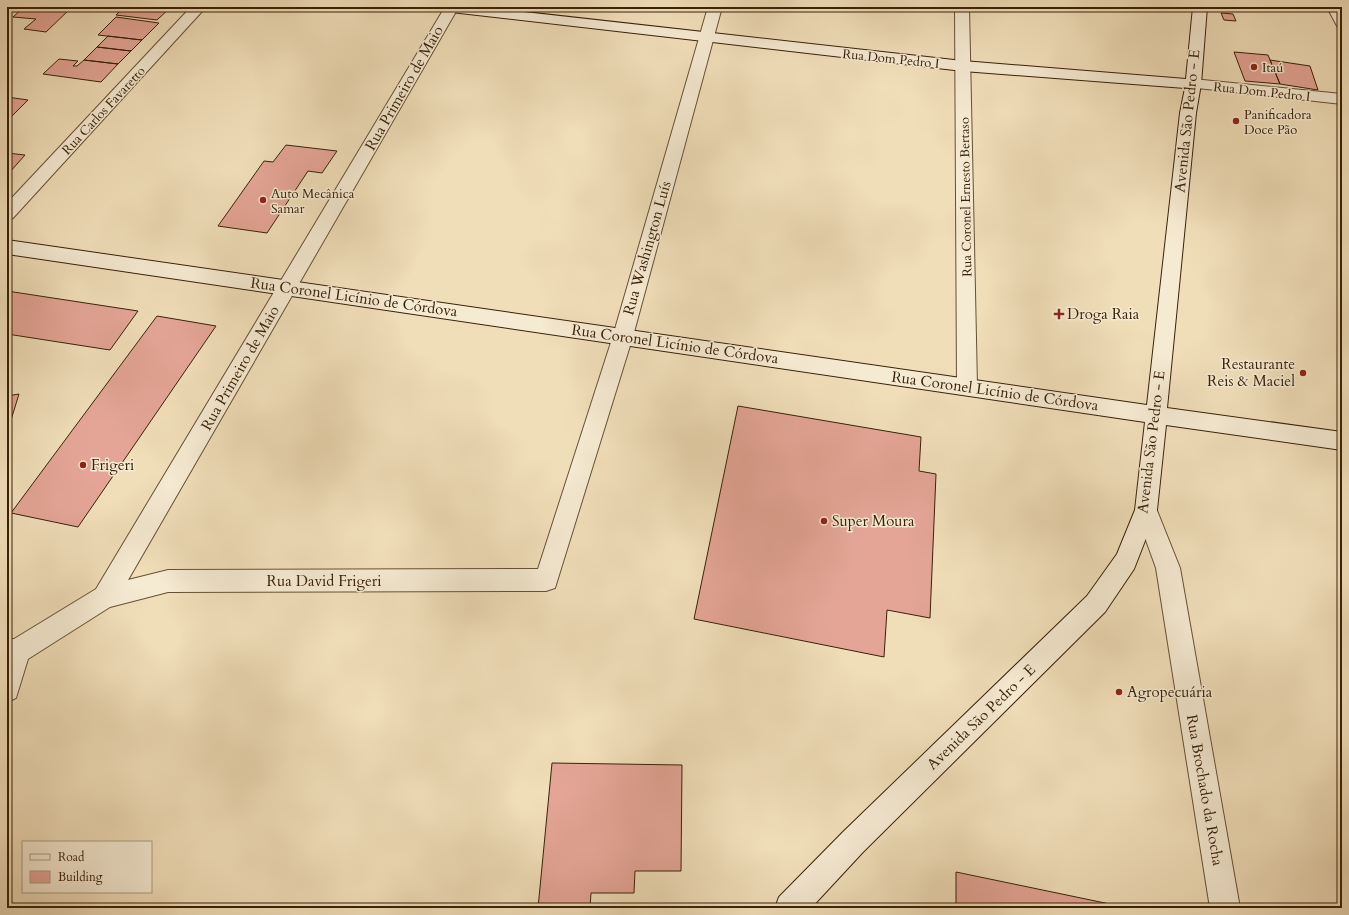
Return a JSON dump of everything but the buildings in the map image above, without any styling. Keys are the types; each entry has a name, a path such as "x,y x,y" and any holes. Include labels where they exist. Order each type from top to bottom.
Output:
{"street":[{"name":"Rua Carlos Favaretto","path":"7,214 199,7"},
{"name":"Rua Washington Luís","path":"546,580 623,336 715,7"},
{"name":"Rua Coronel Ernesto Bertaso","path":"962,7 967,386"},
{"name":"Avenida São Pedro - E","path":"790,908 853,842 1096,604 1126,561 1146,510 1188,113 1193,84 1200,7"},
{"path":"1334,7 1342,23"},
{"name":"Rua Dom Pedro I","path":"446,8 963,66 1193,84 1342,99"},
{"name":"Rua Primeiro de Maio","path":"12,652 105,597 287,287 446,8"},
{"name":"Rua Coronel Licínio de Córdova","path":"7,247 967,386 1156,416 1204,421 1342,441"},
{"name":"Rua Brochado da Rocha","path":"1146,510 1168,568 1225,908"},
{"name":"Rua David Frigeri","path":"105,597 168,581 546,580"},
{"path":"7,689 12,652"}],"place":[{"name":"Itaú","path":"1254,67"},
{"name":"Panificadora Doce Pão","path":"1236,121"},
{"name":"Auto Mecânica Samar","path":"263,200"},
{"name":"Droga Raia","path":"1059,314"},
{"name":"Restaurante Reis & Maciel","path":"1303,373"},
{"name":"Frigeri","path":"83,465"},
{"name":"Super Moura","path":"824,521"},
{"name":"Agropecuária","path":"1119,692"}]}
